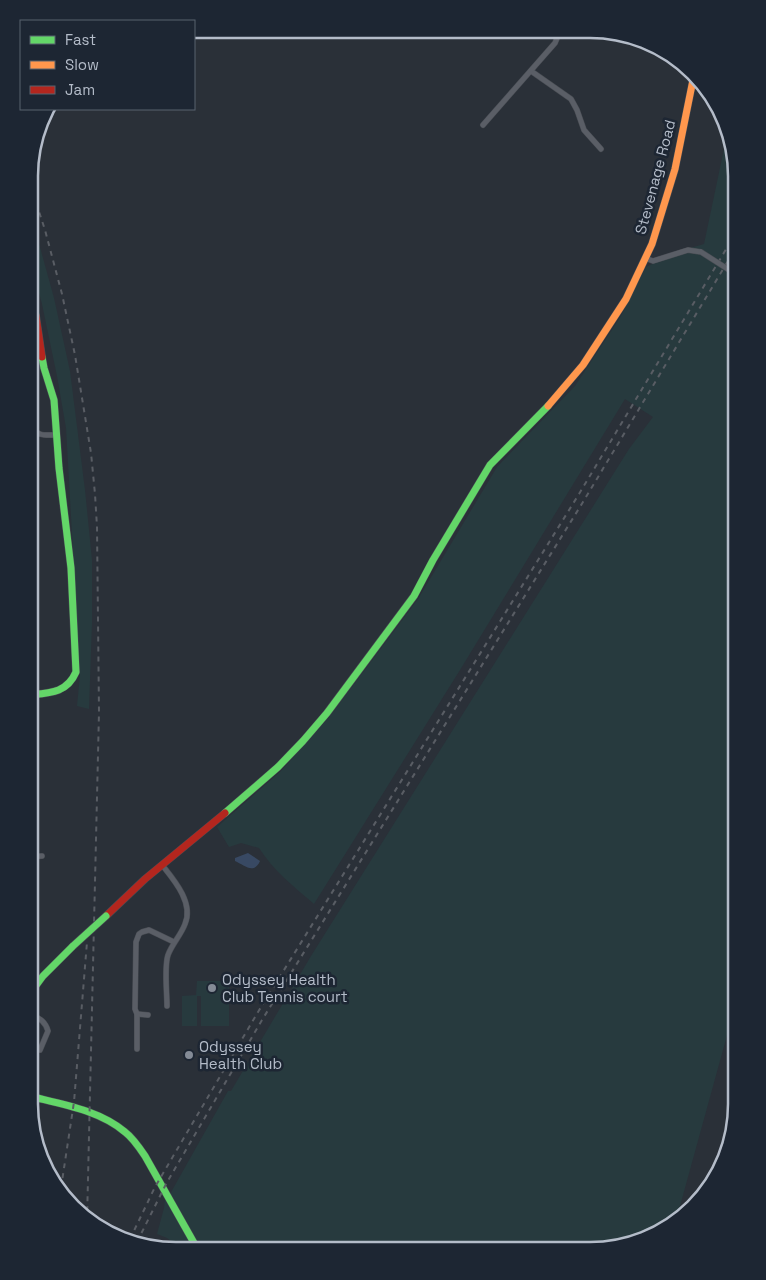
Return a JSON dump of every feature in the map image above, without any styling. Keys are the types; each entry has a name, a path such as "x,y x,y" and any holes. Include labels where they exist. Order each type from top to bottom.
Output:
{"main road":[{"name":"Stevenage Road","path":"38,984 73,946 145,879 278,767 327,713 414,596 433,560 490,465 553,401 583,365 626,299 645,258 675,169 692,84"},
{"path":"38,329 44,368 54,400 59,468 71,568 76,672 73,680 67,686 38,694"},
{"path":"38,1098 95,1115 123,1130 145,1156 193,1242"}],"street":[{"path":"483,125 555,43 557,38"},
{"path":"531,71 571,100 577,110 584,130 601,149"},
{"path":"645,258 653,261 688,250 701,252 728,269"},
{"path":"38,434 56,435"},
{"path":"38,856 42,856"},
{"path":"162,865 181,893 186,903 188,914 185,924 174,942 166,961 167,1006"},
{"path":"137,1049 137,1014 135,1009 136,942 139,934 149,930 174,942"},
{"path":"137,1014 148,1015"},
{"path":"38,1018 46,1024 48,1031 40,1050"}],"green space":[{"path":"725,144 728,176 728,1032 679,1210 659,1224 643,1232 626,1238 599,1242 197,1242 170,1194 228,1091 231,1091 311,956 629,449 653,417 625,399 460,670 314,904 277,871 259,848 241,843 229,847 217,827 281,771 330,716 418,599 497,467 575,386 621,316 646,267 680,251 704,244"},
{"path":"38,240 54,298 70,371 85,490 92,560 89,709 77,706 80,675 66,428 38,289"},
{"path":"197,981 229,981 229,1026 201,1026 201,996 197,996 197,1026 182,1026 182,996 196,995"},
{"path":"165,1199 190,1242 172,1242 157,1234"}],"water":[{"path":"248,853 260,861 255,867 249,868 235,861 235,858"}],"railway":[{"path":"38,209 62,294 75,355 91,453 97,527 99,712 87,1210"},
{"path":"132,1235 155,1187 258,1012 579,494 728,246"},
{"path":"139,1238 166,1184 262,1020 583,502 728,261"},
{"path":"62,1182 74,1102 87,942"}],"traffic: fast":[{"path":"38,694 57,691 63,688 76,672 71,568 59,468 54,400 42,357"},
{"path":"225,813 278,767 327,713 414,596 433,560 490,465 548,406"},
{"path":"73,946 106,916"},
{"path":"38,983 73,946"},
{"path":"38,1098 92,1113 115,1124 128,1134 145,1156 193,1242"}],"traffic: slow":[{"path":"548,406 583,365 626,299 652,244 675,169 692,83"}],"traffic: jam":[{"path":"38,330 42,357"},
{"path":"106,916 145,879 225,813"}],"place":[{"name":"Odyssey Health Club Tennis court","path":"212,988"},
{"name":"Odyssey Health Club","path":"189,1055"}]}
